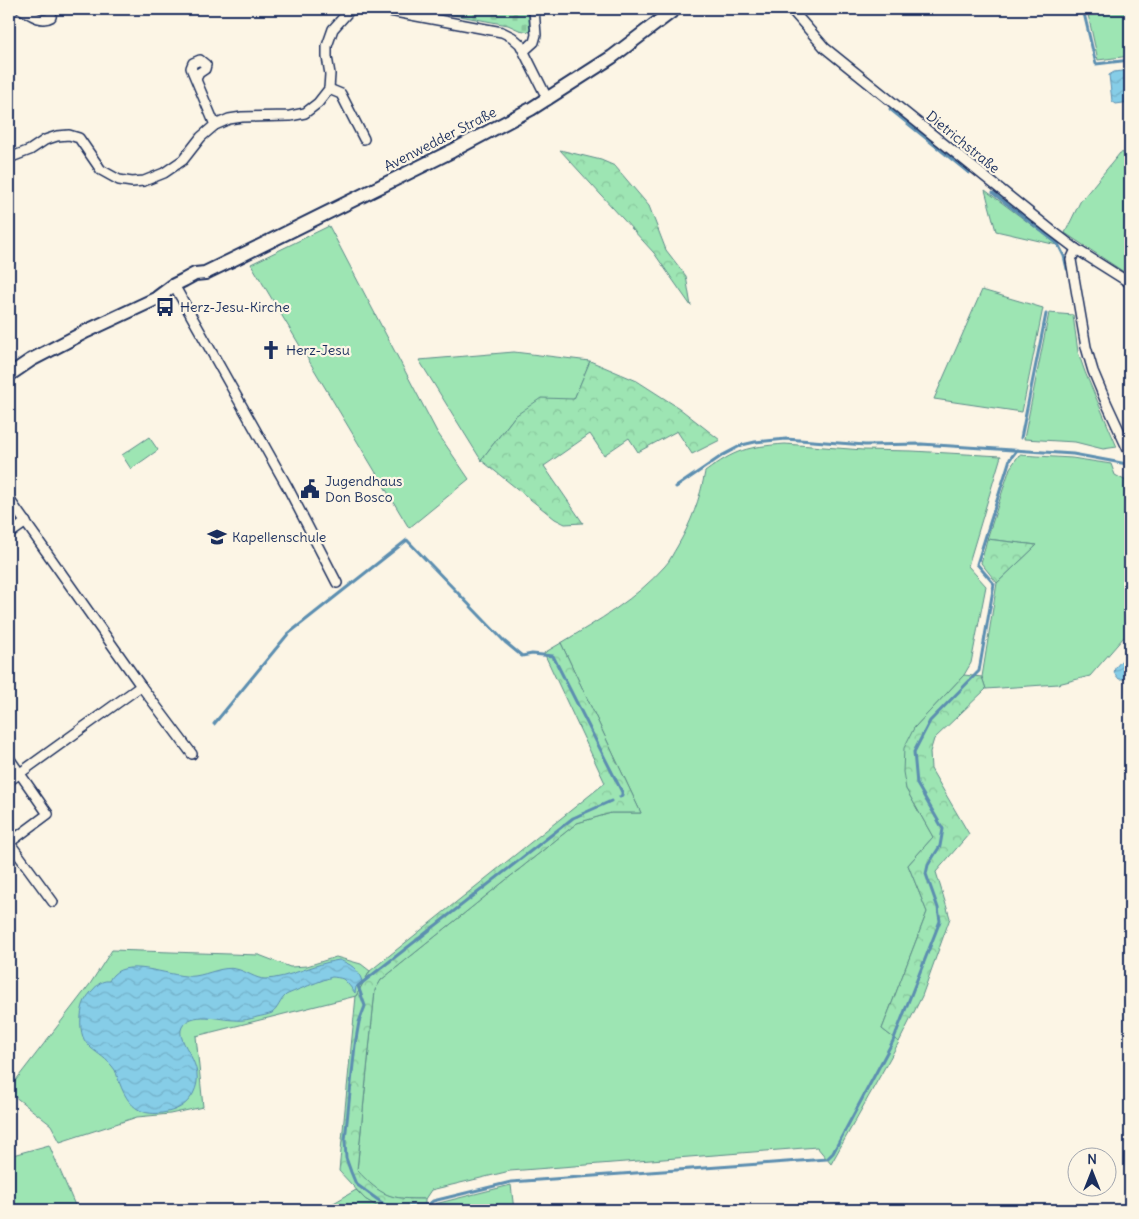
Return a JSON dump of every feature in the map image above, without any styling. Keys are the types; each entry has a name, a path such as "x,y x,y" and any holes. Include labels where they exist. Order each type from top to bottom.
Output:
{"main road":[{"name":"Avenwedder Straße","path":"9,367 30,360 158,297 195,274 204,273 452,151 548,100 612,57 675,9"},
{"name":"Avenwedder Straße","path":"9,375 30,360"}],"street":[{"path":"21,9 42,20 48,20 51,18 52,9"},
{"path":"9,158 30,150 45,140 68,135 79,138 101,170 118,180 144,181 164,173 183,160 201,137 215,125 229,119 290,116 305,113 329,89 330,74 327,46 332,29 350,10 355,9"},
{"path":"379,9 502,32 512,37 520,44 548,100"},
{"path":"524,51 534,42 536,35 534,9"},
{"name":"Dietrichstraße","path":"791,9 825,48 1051,230 1076,249 1130,283"},
{"path":"196,79 215,125"},
{"path":"329,89 341,94 364,139"},
{"path":"1076,249 1071,260 1086,347 1106,402 1130,454"},
{"path":"175,288 288,488 337,583"},
{"path":"9,499 141,686 192,754"},
{"path":"9,534 26,522"},
{"path":"9,781 141,686"},
{"path":"9,758 48,814 9,842 53,902"}],"green space":[{"path":"422,9 528,9 530,32 508,25"},
{"path":"1130,9 1130,56 1098,60 1087,10"},
{"path":"560,150 601,160 615,166 649,206 666,250 686,276 691,306 654,253"},
{"path":"1130,152 1130,276 1065,233 1080,202 1120,153"},
{"path":"985,190 1057,244 1057,245 996,231"},
{"path":"329,226 437,432 469,479 409,528 251,264"},
{"path":"982,290 1043,308 1022,412 934,399"},
{"path":"1049,313 1073,315 1078,352 1117,447 1103,449 1075,442 1024,439"},
{"path":"514,352 590,361 574,399 515,416 481,460 419,360"},
{"path":"590,361 637,381 679,408 720,440 692,454 677,431 638,452 629,438 604,455 590,434 544,466 583,523 565,524 555,519 481,460 515,416 541,398 574,399"},
{"path":"149,437 158,450 131,469 122,455"},
{"path":"785,444 863,450 1001,456 968,566 986,586 971,663 964,675 914,728 906,789 933,837 908,865 927,912 882,1029 899,1042 831,1164 817,1147 510,1171 431,1190 425,1199 387,1195 373,1186 357,1171 375,990 381,980 577,823 611,813 641,813 561,643 603,618 629,599 667,564 691,520 705,472 725,458 742,450"},
{"path":"1019,455 1072,458 1111,464 1115,475 1130,483 1130,634 1124,637 1090,676 1058,684 986,689 982,677 997,583 1037,545 987,539 1010,468"},
{"path":"987,539 1037,545 997,583 981,563"},
{"path":"561,643 641,813 611,813 577,823 381,980 375,990 357,1170 373,1186 387,1195 425,1199 425,1210 383,1210 365,1199 339,1171 356,996 370,971 605,783 544,653"},
{"path":"964,675 982,677 986,689 934,739 930,752 931,769 969,834 936,872 950,918 922,996 899,1042 882,1029 927,912 908,865 933,837 906,789 903,772 904,748 914,728"},
{"path":"112,950 259,955 290,967 307,966 336,957 361,964 370,971 356,996 196,1036 203,1107 170,1114 137,1117 60,1142 51,1125 9,1092 9,1089 90,984"},
{"path":"49,1145 77,1210 9,1210 9,1156"},
{"path":"511,1185 514,1210 430,1210 435,1204"},
{"path":"356,1190 365,1199 384,1210 325,1210 325,1208"}],"water":[{"path":"1130,70 1130,102 1116,104 1112,101 1109,75 1114,72"},
{"path":"1129,652 1130,674 1126,679 1119,679 1114,673 1115,668"},
{"path":"339,960 354,968 362,981 356,987 355,993 343,979 332,977 286,995 274,1011 269,1014 244,1020 199,1017 186,1022 182,1027 181,1033 197,1073 197,1083 193,1094 187,1102 172,1111 147,1113 135,1107 123,1091 115,1070 86,1043 83,1036 81,1016 85,1000 99,984 109,981 113,975 121,970 141,968 176,975 195,976 231,968 265,979"}],"waterway":[{"path":"1083,9 1096,64 1130,60"},
{"path":"890,109 969,173"},
{"path":"993,193 1058,244 1064,256 1067,269"},
{"path":"1021,438 1046,314"},
{"path":"676,487 723,455 742,445 786,439 865,445 921,444 1073,454 1127,464 1130,470"},
{"path":"611,801 573,818 358,986 365,1006 359,1022 355,1045 345,1140 346,1158 356,1184 385,1205 398,1207 428,1205 433,1201 511,1182 827,1159 833,1153 893,1041 940,921 938,908 926,874 928,865 940,846 943,829 917,784 914,752 930,721 979,671 994,584 977,564 1010,459 1017,450"},
{"path":"214,724 288,634 407,540 505,642 522,656 532,654 553,656 622,792 620,797"},
{"path":"428,1205 428,1210"}],"place":[{"name":"Herz-Jesu-Kirche","path":"165,307"},
{"name":"Herz-Jesu","path":"271,350"},
{"name":"Jugendhaus Don Bosco","path":"310,489"},
{"name":"Kapellenschule","path":"217,537"}]}
